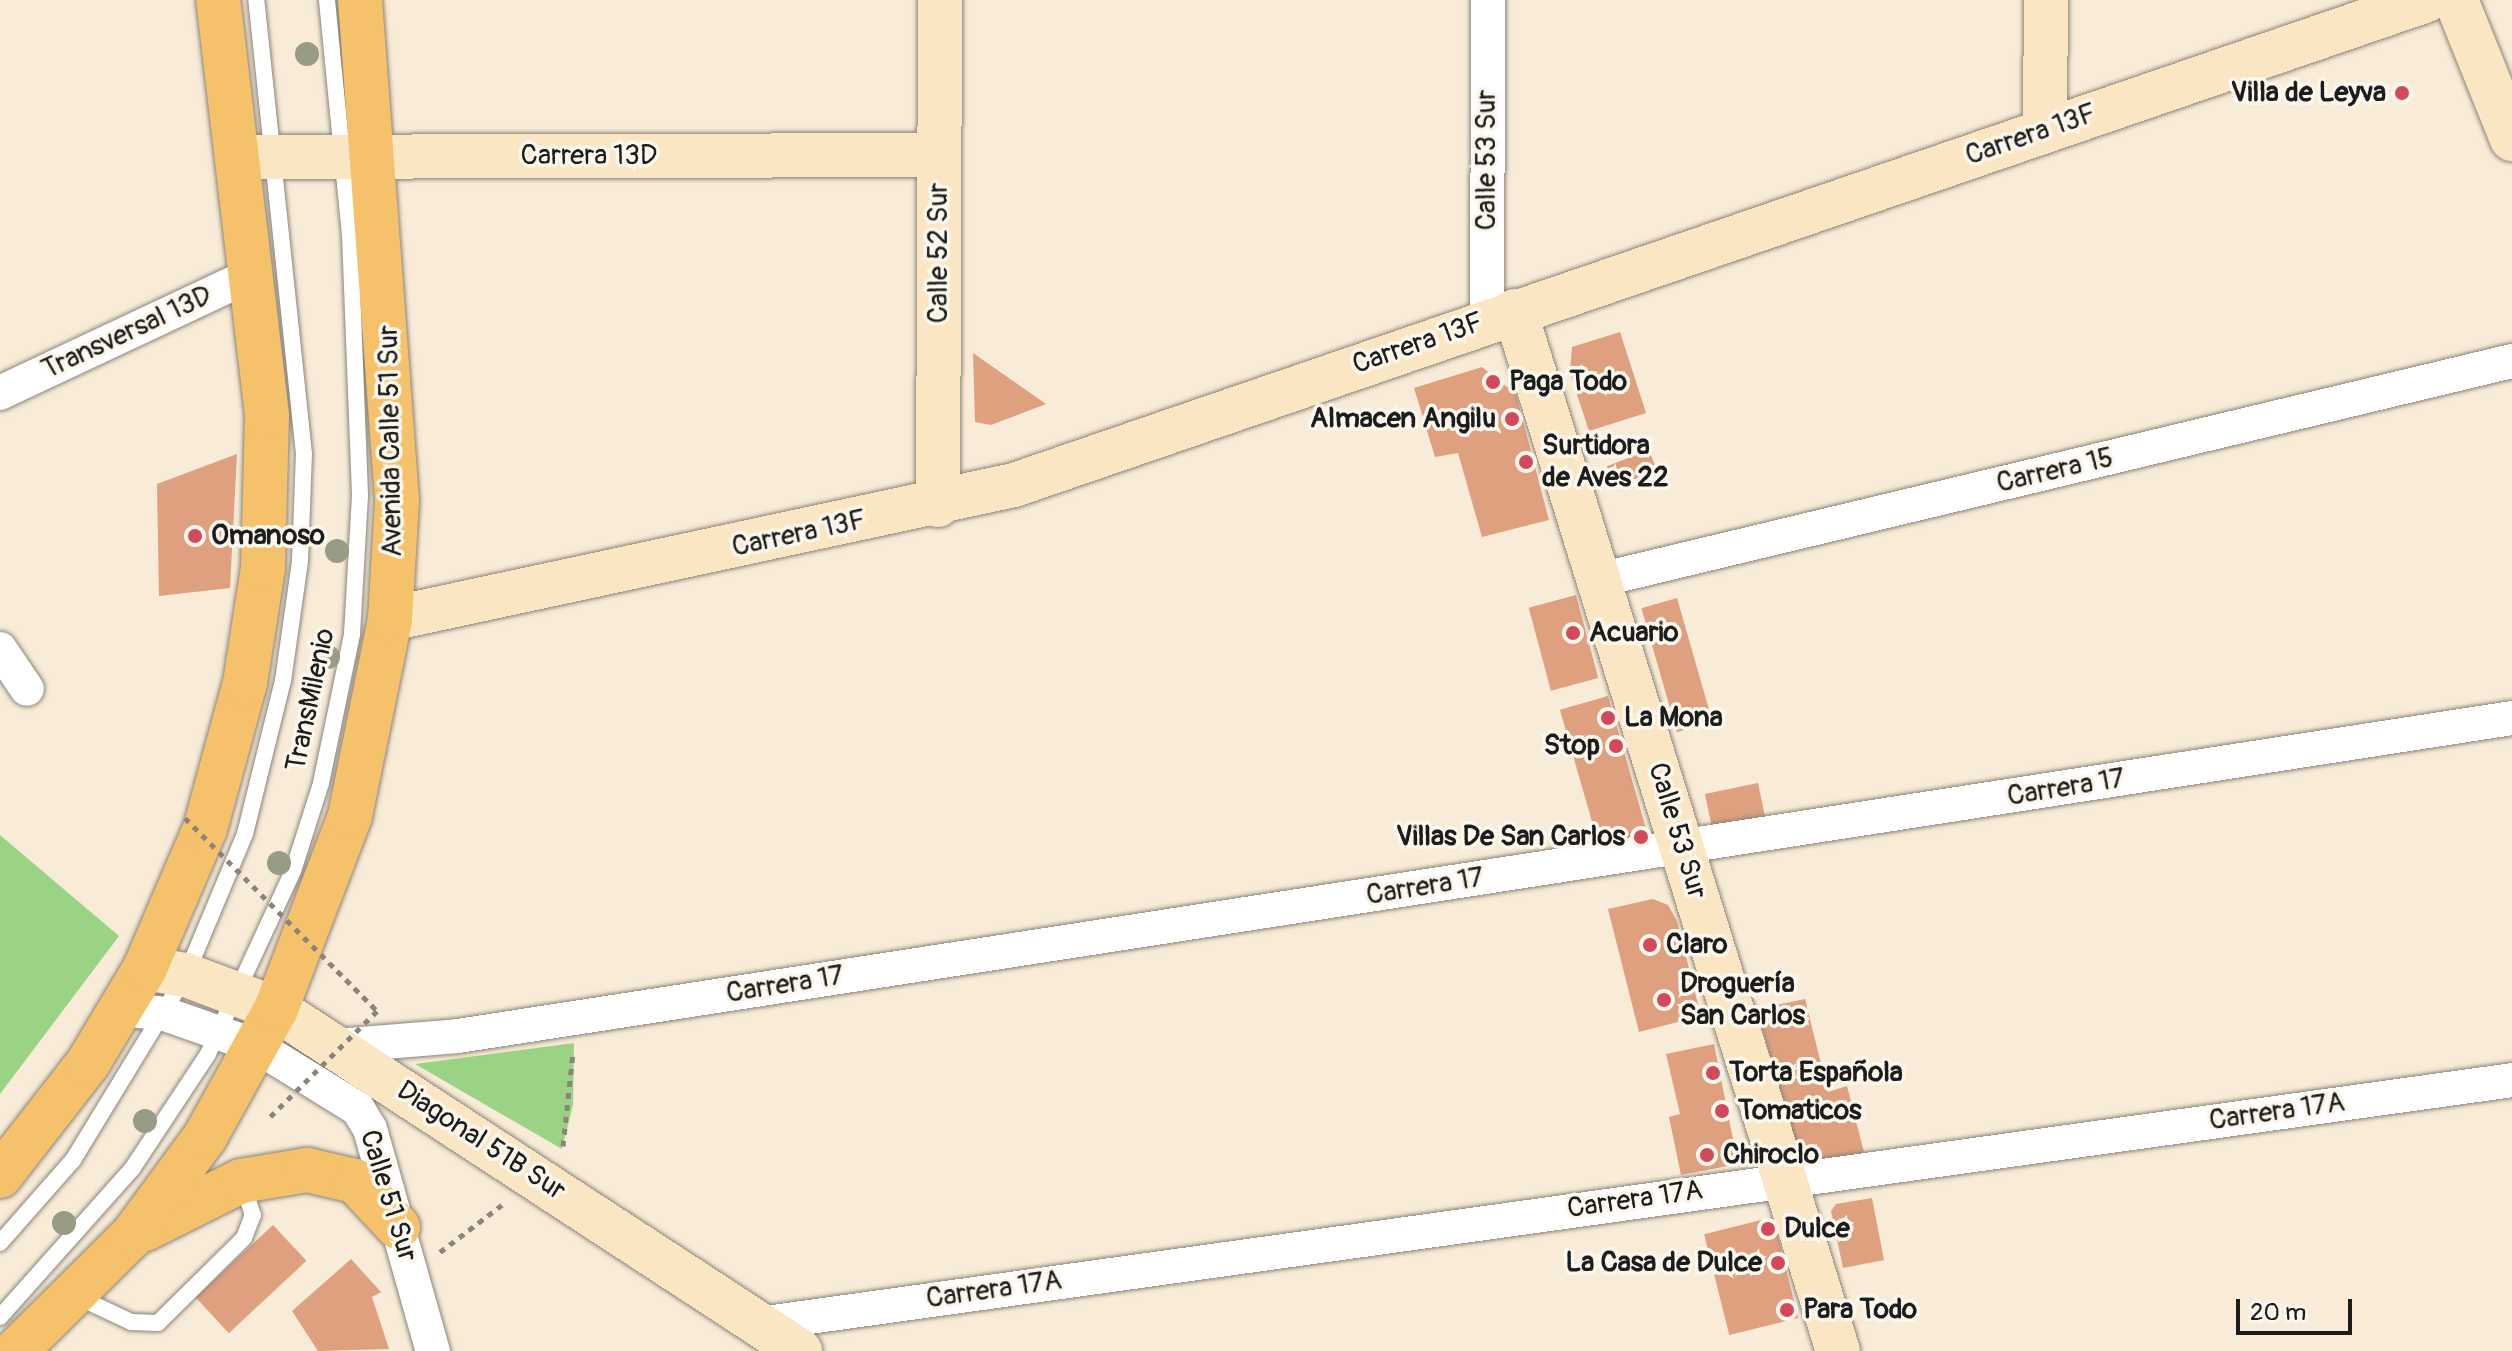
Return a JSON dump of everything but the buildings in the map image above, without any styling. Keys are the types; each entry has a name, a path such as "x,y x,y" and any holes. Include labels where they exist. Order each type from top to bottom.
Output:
{"main road":[{"path":"0,1176 122,1009 165,971 205,829 255,627 267,415 253,274 257,157 218,0"},
{"name":"Avenida Calle 51 Sur","path":"132,1236 205,1137 248,1020 350,816 390,619 397,446 359,156 360,0"},
{"path":"16,1351 132,1236 241,1181 284,1171 343,1175 368,1190 398,1227"}],"street":[{"name":"Calle 52 Sur","path":"938,505 940,0"},
{"name":"Calle 53 Sur","path":"1488,0 1501,316 1599,580 1838,1351"},
{"path":"2045,130 2046,0"},
{"name":"Carrera 13F","path":"390,619 938,505 2427,0"},
{"path":"2456,0 2512,139"},
{"name":"Carrera 13D","path":"257,157 939,155"},
{"name":"Transversal 13D","path":"0,393 253,274"},
{"name":"Carrera 15","path":"1599,580 2512,361"},
{"path":"0,649 27,689"},
{"name":"Carrera 17","path":"337,1046 581,1017 2512,718"},
{"name":"Diagonal 51B Sur","path":"165,971 248,1020 337,1046 800,1351"},
{"name":"Calle 51 Sur","path":"122,1009 248,1020 358,1109 398,1227 433,1351"},
{"name":"Carrera 17A","path":"759,1324 2512,1080"}],"lane":[{"name":"TransMilenio","path":"0,1243 73,1160 165,1014 165,971 249,820 283,681 300,561 301,386 257,157 256,0"},
{"name":"TransMilenio","path":"0,1317 132,1169 248,1020 321,783 352,634 360,495 359,156 327,0"},
{"path":"75,1295 131,1322 158,1323 244,1238 253,1215 241,1181"}],"path":[{"path":"185,818 377,1011 270,1117"},
{"path":"411,1274 538,1178 562,1149 581,1017"}],"green space":[{"path":"0,835 119,936 0,1094"},
{"path":"574,1043 573,1105 562,1149 415,1064"}],"place":[{"name":"Villa de Leyva","path":"2402,93"},
{"name":"Paga Todo","path":"1493,382"},
{"name":"Almacen Angilu","path":"1512,419"},
{"name":"Surtidora de Aves 22","path":"1526,462"},
{"name":"Omanoso","path":"195,536"},
{"name":"Acuario","path":"1573,633"},
{"name":"La Mona","path":"1608,718"},
{"name":"Stop","path":"1616,746"},
{"name":"Villas De San Carlos","path":"1641,837"},
{"name":"Claro","path":"1650,945"},
{"name":"Droguería San Carlos","path":"1664,1000"},
{"name":"Torta Española","path":"1713,1073"},
{"name":"Tomaticos","path":"1722,1111"},
{"name":"Chiroclo","path":"1707,1155"},
{"name":"Dulce","path":"1768,1229"},
{"name":"La Casa de Dulce","path":"1778,1263"},
{"name":"Para Todo","path":"1787,1310"}]}
